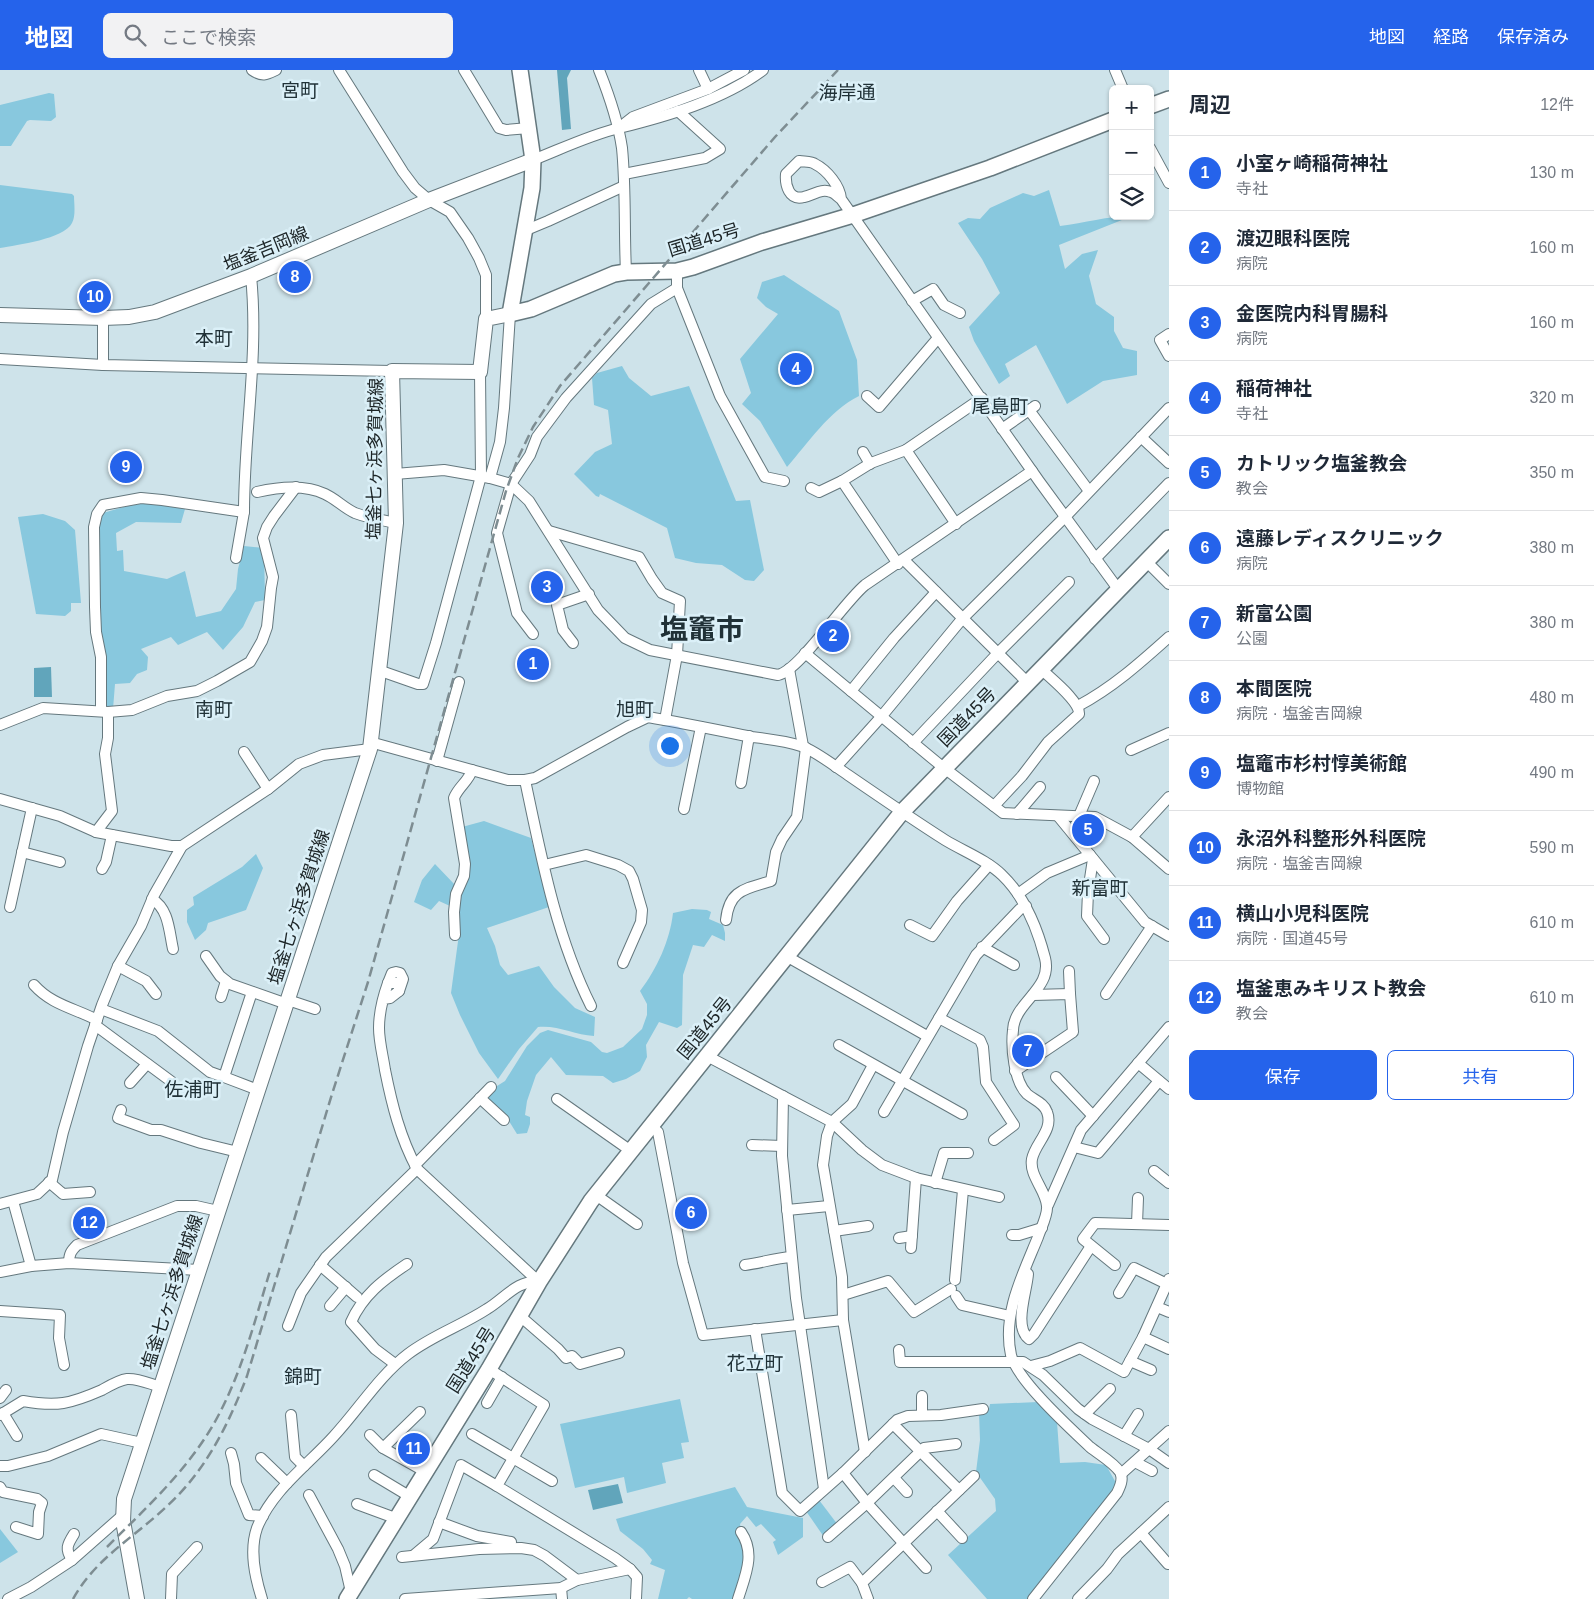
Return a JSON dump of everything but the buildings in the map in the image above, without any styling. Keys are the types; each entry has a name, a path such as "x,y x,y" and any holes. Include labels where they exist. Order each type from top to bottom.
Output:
{"highway":[{"path":"510,314 532,188 533,160 520,70"},
{"path":"1154,105 1169,99"},
{"name":"国道45号","path":"510,314 531,309 614,274 677,271 709,262 762,242 853,215 990,168 1109,122"},
{"name":"国道45号","path":"349,1595 424,1471 495,1373 520,1316 539,1282 596,1195 902,812 1040,668 1169,538"}],"main road":[{"name":"塩釜吉岡線","path":"0,315 103,318 129,317 155,312 251,276 429,200 533,160"},
{"path":"480,372 486,319 510,314"},
{"name":"塩釜七ヶ浜多賀城線","path":"137,1599 123,1515 124,1499 287,1002 366,747 378,670 396,523 392,371 480,372"}],"street":[{"path":"252,70 260,76 267,75 276,70"},
{"path":"339,70 415,188 429,200 450,212 468,238 486,275 486,319"},
{"path":"464,70 499,128 506,130 529,128"},
{"path":"600,70 618,128 624,174 626,272"},
{"path":"699,70 708,89"},
{"path":"618,128 633,117 708,89 744,70"},
{"path":"533,160 618,128 636,125 678,111 735,87 763,70"},
{"path":"1115,70 1121,85"},
{"path":"624,174 705,158 720,149 678,111"},
{"path":"1154,155 1169,183"},
{"path":"841,199 841,192 825,171 814,162 799,162 786,174 785,182 788,191 795,197 804,198 815,192 822,191 831,192 841,199 1002,429 1118,589"},
{"path":"524,230 624,186"},
{"path":"677,271 676,288 720,396 765,477 784,481"},
{"path":"236,558 244,512 245,444 252,369 254,308 251,276"},
{"path":"533,634 516,613 497,533 511,484 530,455 537,438 566,398 651,304 676,288"},
{"path":"912,302 933,289 944,305 960,313"},
{"path":"378,670 423,684 485,477 500,442 510,314"},
{"path":"103,318 103,365"},
{"path":"1169,334 1160,340 1169,356"},
{"path":"867,396 879,407 938,338"},
{"path":"0,359 103,365 392,371"},
{"path":"480,372 485,477"},
{"path":"811,488 819,492 870,464 906,450 982,398"},
{"path":"1002,429 1032,408 1089,490"},
{"path":"836,767 881,717 962,619 1065,517 1169,408"},
{"path":"1141,437 1169,463"},
{"path":"906,450 956,524"},
{"path":"863,452 870,464"},
{"path":"395,474 444,470 485,477 511,484 529,501 598,610 625,638 650,650 772,674 782,674 789,670 805,653 852,597 865,585 1032,471"},
{"path":"842,481 901,562 936,592 1027,682"},
{"path":"1095,559 1169,483"},
{"path":"257,492 277,488 305,488 325,494 353,512 396,523"},
{"path":"0,726 43,708 104,711 132,710 167,696 197,691 250,662 262,641 267,627 273,577 264,538 270,522 296,488"},
{"path":"96,832 112,811 105,754 108,738 104,711 101,658 96,632 94,527 97,514 103,505 141,498 244,512"},
{"path":"549,531 639,556 652,580 662,592 680,601 677,656 665,720"},
{"path":"1146,561 1169,584"},
{"path":"913,743 998,653 1069,582"},
{"path":"851,691 894,638 936,592"},
{"path":"573,642 563,630 557,604 589,594"},
{"path":"1078,706 1101,694 1169,637"},
{"path":"805,653 913,743 1003,813 1095,817 1132,837 1169,869"},
{"path":"994,806 1022,776 1048,742 1078,714 1078,706 1040,668"},
{"path":"726,920 728,906 738,892 771,881 776,852 782,839 797,817 804,747 789,670"},
{"path":"442,762 459,682"},
{"path":"0,1204 37,1194 52,1180 63,1132 101,1009 118,966 141,926 152,899 182,846 268,789 299,764 323,755 366,747 442,762 508,780 525,780 535,778 642,719 648,718 804,747 948,842 1000,872 1026,906 1047,966 1040,987 1016,1018 1013,1027 1016,1071 1025,1092 1046,1109 1048,1115 1046,1131 1032,1159 1033,1169 1048,1205"},
{"path":"684,809 700,727"},
{"path":"1131,750 1169,733"},
{"path":"741,783 749,736"},
{"path":"244,752 268,789"},
{"path":"455,935 454,912 456,894 464,876 464,864 454,798 456,790 470,776 472,770"},
{"path":"525,780 555,906 577,978 591,1006"},
{"path":"1079,816 1094,781"},
{"path":"1017,814 1040,787"},
{"path":"1132,837 1169,798"},
{"path":"0,799 60,816 96,832 172,846 182,846"},
{"path":"10,907 32,808"},
{"path":"1058,816 1139,915 1152,926 1169,936"},
{"path":"102,869 106,862 112,835"},
{"path":"22,852 60,862"},
{"path":"544,865 586,856 618,865 629,871 636,886 642,910 641,922 623,963"},
{"path":"1018,894 1047,873 1092,857"},
{"path":"1092,857 1087,916 1104,940"},
{"path":"910,925 930,940 961,896 989,865"},
{"path":"152,899 158,902 168,922 174,949"},
{"path":"884,1112 976,955 1020,909 1026,906"},
{"path":"1106,994 1152,926"},
{"path":"982,947 1014,965"},
{"path":"206,956 220,976 230,984 315,1009"},
{"path":"786,956 927,1036"},
{"path":"118,966 146,981 156,994"},
{"path":"1016,1071 1073,1032 1069,971"},
{"path":"220,997 226,981"},
{"path":"383,999 390,998 399,992 399,985 397,983 388,983 383,999 379,1028 388,1087 397,1123 416,1167 539,1282"},
{"path":"34,985 62,1007 78,1010 172,1082"},
{"path":"224,1077 252,992"},
{"path":"1033,996 1070,994"},
{"path":"101,1009 158,1031 210,1072 258,1090"},
{"path":"938,1018 980,1040 983,1047 986,1082 1014,1125 994,1140"},
{"path":"1121,1474 1052,1410 1029,1384 1014,1363 1009,1340 1010,1316 1024,1271 1042,1228 1048,1205 1081,1130 1169,1027"},
{"path":"839,1045 962,1114"},
{"path":"707,1056 832,1122 862,1150 882,1165 916,1178 998,1197"},
{"path":"1138,1063 1169,1089"},
{"path":"130,1083 147,1064"},
{"path":"865,1452 844,1320 842,1277 823,1164 827,1136 832,1122 852,1104 874,1065"},
{"path":"1056,1077 1093,1116"},
{"path":"1074,1147 1098,1153 1159,1081"},
{"path":"288,1326 301,1293 326,1257 416,1167 491,1087"},
{"path":"783,1096 782,1146 798,1325 824,1489"},
{"path":"480,1098 504,1120"},
{"path":"557,1098 631,1151"},
{"path":"121,1110 118,1118 151,1130 161,1130 201,1143 238,1152"},
{"path":"651,1126 658,1132 683,1263 703,1335 844,1320"},
{"path":"752,1145 782,1146"},
{"path":"935,1183 944,1153 968,1153"},
{"path":"1154,1171 1169,1183"},
{"path":"911,1248 916,1178"},
{"path":"49,1182 63,1194 90,1192"},
{"path":"963,1190 954,1289 962,1305 1010,1316"},
{"path":"596,1195 637,1224"},
{"path":"1137,1224 1138,1198"},
{"path":"12,1201 31,1266"},
{"path":"69,1262 71,1251 77,1245 177,1206 196,1206 218,1210"},
{"path":"787,1210 829,1206"},
{"path":"1115,1265 1083,1239 1095,1223 1169,1225"},
{"path":"834,1231 868,1226"},
{"path":"1012,1235 1019,1236 1042,1228"},
{"path":"899,1238 912,1236"},
{"path":"1024,1271 1028,1274 1023,1302 1022,1326 1024,1336 1028,1340 1034,1334 1091,1246"},
{"path":"744,1265 768,1262 774,1258 791,1257"},
{"path":"0,1272 69,1262 199,1270"},
{"path":"395,1364 375,1349 351,1322 356,1310 370,1292 383,1280 407,1264"},
{"path":"320,1265 357,1297"},
{"path":"1031,1366 1050,1361 1080,1348 1124,1372 1143,1337 1168,1281 1134,1268 1119,1293"},
{"path":"843,1295 888,1281 914,1312 954,1289"},
{"path":"262,1599 254,1571 256,1530 267,1508 287,1483 334,1437 395,1364 424,1342 486,1310 520,1285 527,1282 539,1282"},
{"path":"330,1306 346,1287"},
{"path":"1156,1307 1169,1312"},
{"path":"0,1311 60,1315 59,1338 64,1366"},
{"path":"520,1316 566,1358 572,1356 580,1364 619,1353"},
{"path":"755,1329 782,1493 800,1511 843,1473 897,1420 908,1416 941,1415 982,1409"},
{"path":"1143,1337 1169,1348"},
{"path":"900,1350 900,1362 1023,1362 1043,1374 1062,1394 1086,1414 1149,1449 1169,1463"},
{"path":"1130,1361 1151,1370"},
{"path":"486,1403 495,1373 544,1404 497,1486"},
{"path":"17,1436 2,1414 23,1401 60,1405 77,1401 124,1379 161,1387"},
{"path":"1086,1414 1110,1389"},
{"path":"922,1396 922,1415"},
{"path":"383,1448 420,1412"},
{"path":"1124,1436 1138,1414"},
{"path":"291,1415 295,1458 304,1466"},
{"path":"894,1424 959,1490"},
{"path":"1034,1599 1117,1493 1121,1474 1169,1432"},
{"path":"0,1466 8,1466 48,1456 101,1434 142,1443"},
{"path":"472,1434 552,1481"},
{"path":"370,1435 383,1448 424,1471"},
{"path":"828,1537 867,1504 924,1448 956,1444"},
{"path":"231,1453 236,1483 249,1515 263,1516"},
{"path":"261,1458 287,1483"},
{"path":"1135,1462 1152,1471"},
{"path":"414,1555 433,1538 461,1465 615,1558 630,1569 637,1577 636,1599"},
{"path":"843,1473 867,1504 926,1568"},
{"path":"374,1475 409,1496"},
{"path":"862,1583 974,1476"},
{"path":"894,1478 907,1492"},
{"path":"0,1488 3,1492 37,1499 42,1503 38,1534 16,1527"},
{"path":"309,1495 345,1566 349,1595"},
{"path":"358,1504 395,1518"},
{"path":"1078,1599 1107,1569 1118,1554 1168,1509"},
{"path":"937,1511 962,1538"},
{"path":"8,1599 72,1560 123,1515"},
{"path":"439,1522 477,1536 518,1544 534,1550 577,1580"},
{"path":"738,1599 749,1565 749,1553 745,1538 741,1532"},
{"path":"1141,1533 1168,1564"},
{"path":"72,1560 67,1553 68,1543 74,1534"},
{"path":"402,1557 518,1544"},
{"path":"171,1599 172,1574 197,1547"},
{"path":"822,1582 850,1567 862,1583 868,1599"},
{"path":"405,1599 561,1594 577,1580 630,1569"}],"shaded area":[{"path":"557,70 571,70 567,78 571,129 562,130"},
{"path":"49,93 54,94 56,117 51,121 27,121 11,146 0,146 0,105"},
{"path":"0,185 72,194 74,196 74,217 72,223 67,229 50,237 0,248"},
{"path":"1049,190 1060,226 1109,218 1109,220 1122,220 1059,245 1065,269 1082,254 1098,250 1089,276 1096,304 1114,317 1114,331 1123,348 1137,351 1137,375 1103,381 1067,404 1036,345 1005,364 1010,376 999,384 974,341 969,327 1000,293 982,259 958,223 968,218 980,219 990,208 1023,193 1034,196"},
{"path":"784,275 839,311 857,360 859,396 838,410 787,467 760,421 742,404 751,393 740,359 778,314 766,307 757,298 762,282"},
{"path":"622,366 629,378 651,396 689,386 736,501 750,500 764,570 754,581 745,580 722,565 696,563 675,558 667,528 600,494 599,497 596,496 574,474 595,452 612,444 608,410 594,405 592,378 597,373"},
{"path":"148,503 185,509 181,523 136,522 116,533 117,551 123,550 124,571 167,579 185,571 196,617 221,611 236,589 238,569 244,546 264,548 265,600 255,602 243,627 223,650 207,632 178,645 171,637 141,649 148,657 147,670 137,674 130,683 115,684 113,709 104,708 97,530 103,513 127,506"},
{"path":"43,514 65,521 75,530 81,603 71,603 71,611 65,616 36,614 18,517"},
{"path":"51,667 52,697 34,697 34,668"},
{"path":"484,821 531,838 549,907 487,928 495,946 500,965 508,975 539,966 554,987 575,1008 595,1017 594,1036 553,1027 538,1027 519,1049 498,1079 479,1053 451,993 459,934 456,911 467,875 462,827"},
{"path":"256,854 263,868 246,910 208,923 206,930 195,940 187,922 187,910 194,905 193,897 242,867"},
{"path":"435,864 456,886 450,906 439,901 431,910 414,902 422,880"},
{"path":"692,909 711,912 709,919 723,925 725,941 712,935 704,947 693,945 683,975 682,1025 677,1028 659,1022 646,1045 647,1057 640,1071 626,1079 613,1083 603,1076 566,1075 551,1057 536,1075 527,1101 525,1115 530,1117 530,1124 527,1133 517,1134 507,1118 487,1098 497,1086 505,1081 527,1046 540,1033 548,1030 591,1042 602,1052 607,1053 623,1047 642,1029 647,1015 647,1004 640,991 662,954 673,913"},
{"path":"680,1399 689,1442 681,1443 684,1458 662,1463 666,1483 627,1493 624,1477 575,1488 560,1424"},
{"path":"1038,1402 1057,1422 1060,1463 1085,1462 1106,1465 1116,1483 1109,1495 1028,1599 987,1599 948,1555 996,1511 995,1499 976,1472 980,1440 979,1412 989,1409 990,1404"},
{"path":"618,1484 623,1503 593,1510 588,1490"},
{"path":"735,1487 747,1507 803,1518 803,1537 778,1555 773,1542 776,1540 761,1524 756,1527 747,1516 740,1524 746,1556 735,1599 692,1599 689,1597 687,1599 658,1599 665,1570 650,1564 652,1560 643,1549 620,1531 616,1519"},
{"path":"819,1500 838,1525 824,1537 806,1511"},
{"path":"0,1529 18,1552 0,1563"}],"railway":[{"path":"73,1599 92,1572 165,1508 204,1464 232,1413 247,1376 332,1094 368,982 506,491 518,458 533,427 560,386 775,137 838,70"},
{"path":"107,1547 181,1470 194,1454 217,1418 241,1364 270,1271"}],"place":[{"name":"本間医院","path":"295,277"},
{"name":"永沼外科整形外科医院","path":"95,297"},
{"name":"稲荷神社","path":"796,369"},
{"name":"塩竈市杉村惇美術館","path":"126,467"},
{"name":"金医院内科胃腸科","path":"547,587"},
{"name":"渡辺眼科医院","path":"833,636"},
{"name":"小室ヶ崎稲荷神社","path":"533,664"},
{"name":"カトリック塩釜教会","path":"1088,830"},
{"name":"新富公園","path":"1028,1051"},
{"name":"遠藤レディスクリニック","path":"691,1213"},
{"name":"塩釜恵みキリスト教会","path":"89,1223"},
{"name":"横山小児科医院","path":"414,1449"}],"district":[{"name":"宮町","path":"300,90"},
{"name":"海岸通","path":"847,92"},
{"name":"本町","path":"214,338"},
{"name":"尾島町","path":"1000,406"},
{"name":"塩竈市","path":"702,629"},
{"name":"南町","path":"214,709"},
{"name":"旭町","path":"635,709"},
{"name":"新富町","path":"1100,888"},
{"name":"佐浦町","path":"193,1089"},
{"name":"花立町","path":"755,1363"},
{"name":"錦町","path":"303,1376"}]}
